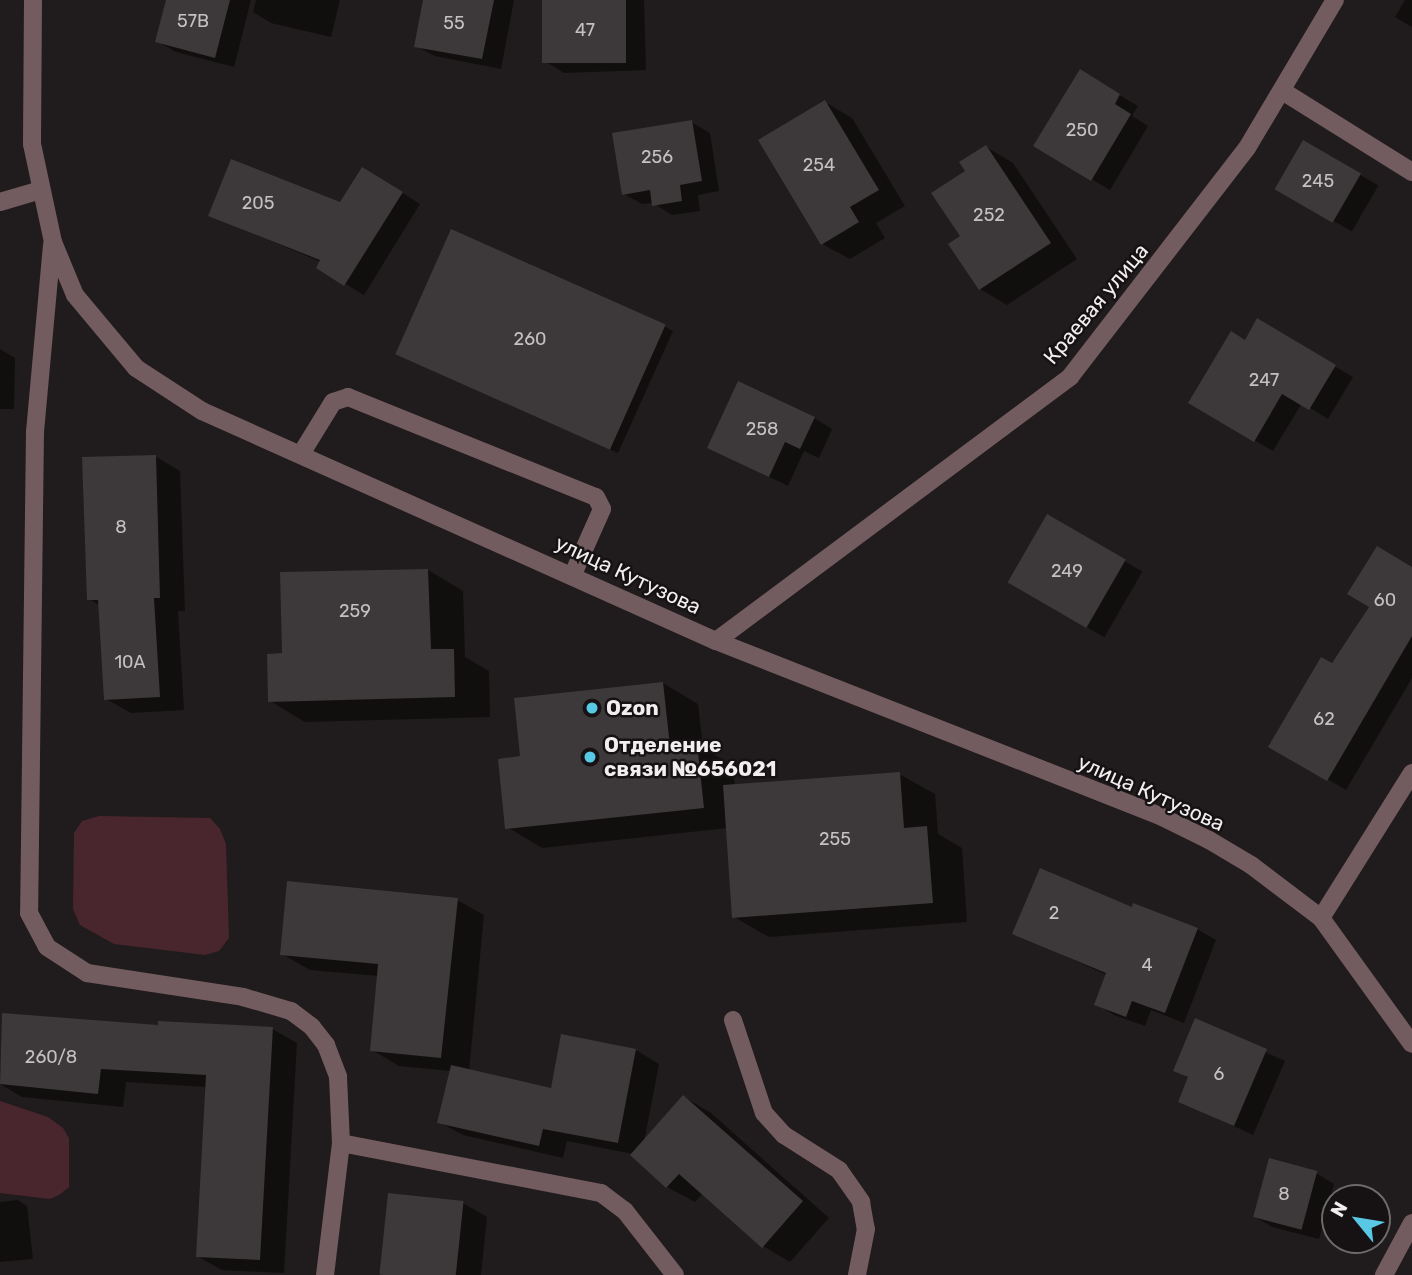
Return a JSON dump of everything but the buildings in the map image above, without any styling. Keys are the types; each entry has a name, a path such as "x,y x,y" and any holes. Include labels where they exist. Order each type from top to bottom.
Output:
{"street":[{"name":"улица Кутузова","path":"33,0 32,131 41,190 53,242 75,295 136,368 202,411 573,574 716,641 1162,817 1251,865 1321,918 1412,1044"},
{"name":"Краевая улица","path":"716,641 1070,377 1247,148 1284,92 1335,0"},
{"path":"1284,92 1412,172"},
{"path":"0,202 41,190"},
{"path":"53,242 36,431 29,913 47,947 86,973 243,997 291,1011 326,1045 338,1076 341,1143 325,1275"},
{"path":"301,454 333,402 348,397 596,497 602,509 573,574"},
{"path":"1321,918 1412,772"},
{"path":"733,1020 764,1113 784,1135 839,1170 861,1202 866,1229 857,1275"},
{"path":"341,1143 601,1193 625,1211 675,1275"},
{"path":"1384,1275 1412,1223"},
{"path":"656,1275 660,1255"}],"shaded area":[{"path":"99,816 210,818 220,829 226,844 229,938 219,951 205,955 114,944 80,925 73,909 74,833 82,821"},
{"path":"0,1101 48,1117 63,1128 69,1138 69,1187 59,1195 50,1199 0,1193"}],"place":[{"name":"Ozon","path":"592,708"},
{"name":"Отделение связи №656021","path":"590,757"}]}
